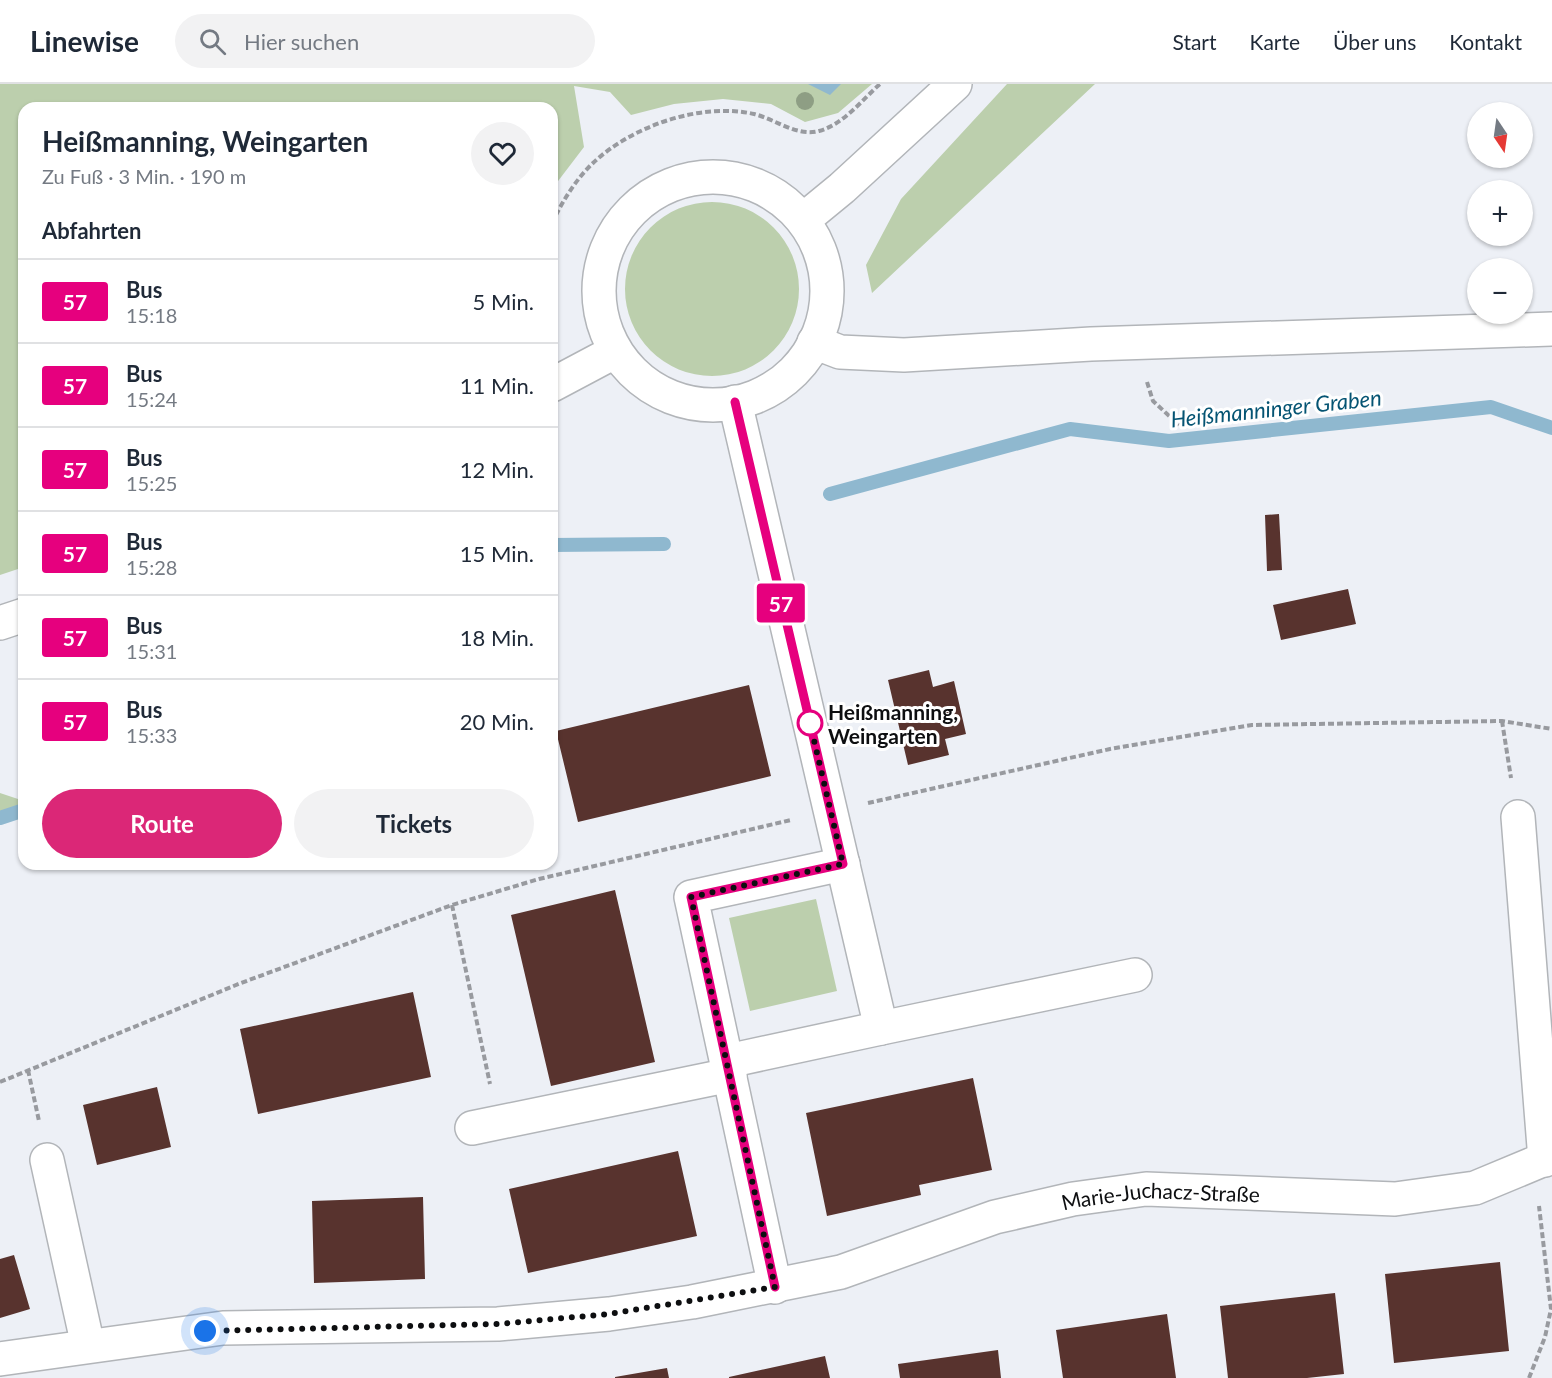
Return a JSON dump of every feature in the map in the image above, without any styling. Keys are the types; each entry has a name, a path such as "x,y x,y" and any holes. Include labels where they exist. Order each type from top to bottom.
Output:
{"street":[{"path":"803,220 842,188 955,84"},
{"path":"713,176 747,182 778,196 803,220 819,248 827,279 825,312 814,342 800,364 781,381 759,394 735,402 708,405 682,400 657,390 636,375 616,351 605,329 599,300 600,270 610,241 626,216 648,196 679,182 713,176"},
{"path":"814,342 840,352 904,355 1140,343 1552,329"},
{"path":"558,382 616,351"},
{"path":"735,402 881,1028"},
{"path":"0,623 18,617"},
{"path":"1518,817 1543,1160"},
{"path":"775,1287 691,897 843,864"},
{"path":"486,1125 729,1068 881,1028 1136,975"},
{"path":"47,1160 88,1346"},
{"name":"Marie-Juchacz-Straße","path":"0,1359 223,1328 498,1324 620,1312 775,1287 841,1272 995,1217 1073,1199 1146,1189 1395,1199 1475,1188 1543,1160"}],"path":[{"path":"558,213 573,187 592,164 613,146 639,132 689,116 737,112 756,114 800,132 817,132 836,124 880,84"},
{"path":"1140,343 1144,375 1153,401 1179,425"},
{"path":"1502,721 1518,817"},
{"path":"0,1082 241,983 452,905 573,870 830,811 1110,749 1252,725 1502,721 1552,729"},
{"path":"452,905 486,1125"},
{"path":"28,1070 47,1160"},
{"path":"1529,1378 1545,1337 1551,1309 1543,1160"}],"green space":[{"path":"0,84 872,84 838,113 805,122 771,104 723,99 674,104 631,115 610,92 574,86 584,147 558,181 558,102 18,102 18,569 0,575"},
{"path":"1007,84 1095,84 872,293 866,265 901,199"},
{"path":"712,202 745,209 760,217 773,228 784,241 792,256 799,289 792,322 784,337 773,350 760,361 745,369 712,376 679,369 664,361 651,350 640,337 632,322 625,289 632,256 640,241 651,228 664,217 679,209"},
{"path":"0,793 18,799 18,812 0,818"},
{"path":"816,899 837,991 750,1011 729,918"}],"water":[{"path":"808,84 841,84 830,95"}],"building":[{"path":"1279,514 1282,570 1267,571 1265,515"},
{"path":"1348,589 1356,624 1281,640 1273,605"},
{"path":"929,670 933,687 954,681 966,734 945,739 949,755 908,765 888,680"},
{"path":"749,685 771,776 578,822 558,739 558,731"},
{"path":"615,890 655,1062 551,1086 511,915"},
{"path":"413,992 431,1077 258,1114 240,1029"},
{"path":"973,1078 992,1170 919,1185 921,1195 827,1216 806,1113"},
{"path":"157,1087 171,1147 97,1165 83,1105"},
{"path":"678,1151 697,1236 528,1273 509,1189"},
{"path":"423,1197 425,1279 314,1283 312,1201"},
{"path":"14,1255 30,1309 0,1318 0,1259"},
{"path":"1500,1262 1509,1351 1394,1363 1385,1274"},
{"path":"1335,1293 1344,1374 1307,1378 1228,1378 1220,1306"},
{"path":"1167,1314 1176,1378 1063,1378 1056,1330"},
{"path":"998,1350 1001,1378 900,1378 898,1364"},
{"path":"825,1356 830,1378 729,1378 729,1377"},
{"path":"667,1368 669,1378 615,1378 615,1377"}],"waterway":[{"name":"Heißmanninger Graben","path":"830,494 1070,429 1169,441 1491,407 1552,428"},
{"name":"Heißmanninger Graben","path":"558,545 664,544"},
{"name":"Heißmanninger Graben","path":"0,818 18,812"}],"bus line":[{"name":"57","path":"735,402 843,864 691,897 775,1287"}],"place":[{"name":"Heißmanning, Weingarten","path":"810,723"}],"route":[{"path":"205,1331 223,1328 498,1324 609,1314 775,1287 691,897 843,864 810,723"}]}
